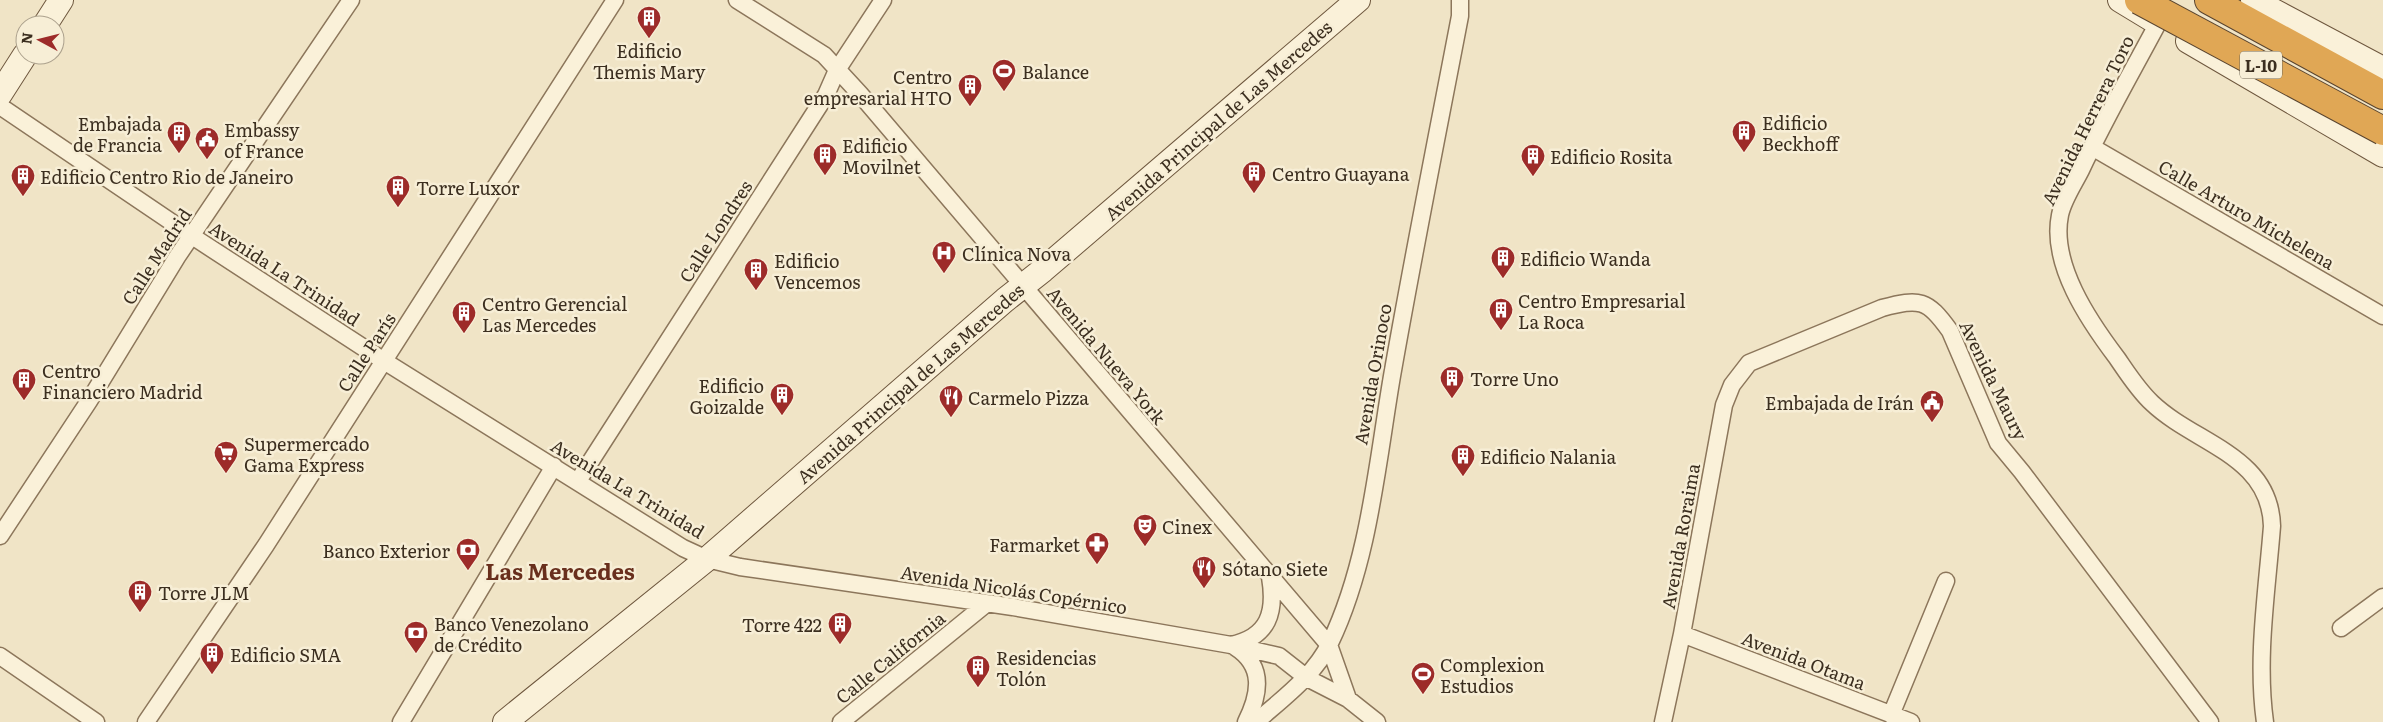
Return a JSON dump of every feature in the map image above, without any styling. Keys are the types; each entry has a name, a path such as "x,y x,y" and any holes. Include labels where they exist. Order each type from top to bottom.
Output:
{"highway":[{"name":"L-10","path":"2139,0 2383,131"},
{"name":"L-10","path":"2210,0 2383,95"}],"street":[{"path":"51,15 61,0"},
{"name":"Calle Madrid","path":"0,536 90,401 192,236 351,0"},
{"name":"Calle París","path":"146,722 266,546 615,0"},
{"name":"Avenida Nueva York","path":"738,0 824,55 838,70 1329,645"},
{"name":"Calle Londres","path":"578,481 826,95 838,70 883,0"},
{"name":"Avenida Principal de Las Mercedes","path":"505,722 707,559 1022,286 1197,140 1358,0"},
{"name":"Avenida Orinoco","path":"1256,722 1307,678 1329,645 1349,599 1363,546 1407,294 1460,16 1460,0"},
{"name":"L-10","path":"2120,0 2158,8 2383,155"},
{"path":"2158,8 2170,0"},
{"path":"2227,0 2311,41 2337,45"},
{"path":"2253,0 2383,69"},
{"name":"Avenida Herrera Toro","path":"2158,8 2060,213 2059,230 2069,280 2082,308 2135,384 2152,403 2171,418 2237,459 2264,491 2272,509 2262,654 2261,696 2265,722"},
{"path":"0,94 19,65"},
{"name":"Avenida La Trinidad","path":"0,106 192,236 384,361 683,548 707,559"},
{"name":"Calle Arturo Michelena","path":"2092,147 2383,316"},
{"name":"Avenida Maury","path":"1749,363 1882,308 1905,302 1921,303 1932,308 1950,331 1998,443 2022,472 2210,722"},
{"name":"Avenida Roraima","path":"1663,722 1682,634 1724,405 1732,385 1749,363"},
{"path":"401,722 554,466"},
{"name":"Avenida Nicolás Copérnico","path":"707,559 740,567 986,604 1231,645 1279,656 1307,678"},
{"path":"1231,645 1248,640 1264,627 1272,607 1270,578"},
{"path":"1891,715 1946,580"},
{"path":"2341,628 2383,598"},
{"name":"Calle California","path":"842,722 986,604"},
{"name":"Avenida Otama","path":"1682,634 1911,722"},
{"path":"1231,645 1244,653 1252,662 1257,674 1256,698 1246,722"},
{"path":"1329,645 1348,698"},
{"path":"0,656 96,722"},
{"path":"1307,678 1348,698 1377,722"}],"place":[{"name":"Edificio Themis Mary","path":"649,39"},
{"name":"Balance","path":"1004,92"},
{"name":"Centro empresarial HTO","path":"970,107"},
{"name":"Edificio Beckhoff","path":"1744,153"},
{"name":"Embajada de Francia","path":"179,154"},
{"name":"Embassy of France","path":"207,160"},
{"name":"Edificio Movilnet","path":"825,176"},
{"name":"Edificio Rosita","path":"1533,177"},
{"name":"Centro Guayana","path":"1254,194"},
{"name":"Edificio Centro Rio de Janeiro","path":"23,197"},
{"name":"Torre Luxor","path":"398,208"},
{"name":"Clínica Nova","path":"944,274"},
{"name":"Edificio Wanda","path":"1503,279"},
{"name":"Edificio Vencemos","path":"756,291"},
{"name":"Centro Empresarial La Roca","path":"1501,331"},
{"name":"Centro Gerencial Las Mercedes","path":"464,334"},
{"name":"Torre Uno","path":"1452,399"},
{"name":"Centro Financiero Madrid","path":"24,401"},
{"name":"Edificio Goizalde","path":"782,416"},
{"name":"Carmelo Pizza","path":"951,418"},
{"name":"Embajada de Irán","path":"1932,423"},
{"name":"Supermercado Gama Express","path":"226,474"},
{"name":"Edificio Nalania","path":"1463,477"},
{"name":"Cinex","path":"1145,547"},
{"name":"Farmarket","path":"1097,565"},
{"name":"Banco Exterior","path":"468,571"},
{"name":"Sótano Siete","path":"1204,589"},
{"name":"Torre JLM","path":"140,613"},
{"name":"Torre 422","path":"840,645"},
{"name":"Banco Venezolano de Crédito","path":"416,654"},
{"name":"Edificio SMA","path":"212,675"},
{"name":"Residencias Tolón","path":"978,688"},
{"name":"Complexion Estudios","path":"1423,695"}],"district":[{"name":"Las Mercedes","path":"560,570"}]}
